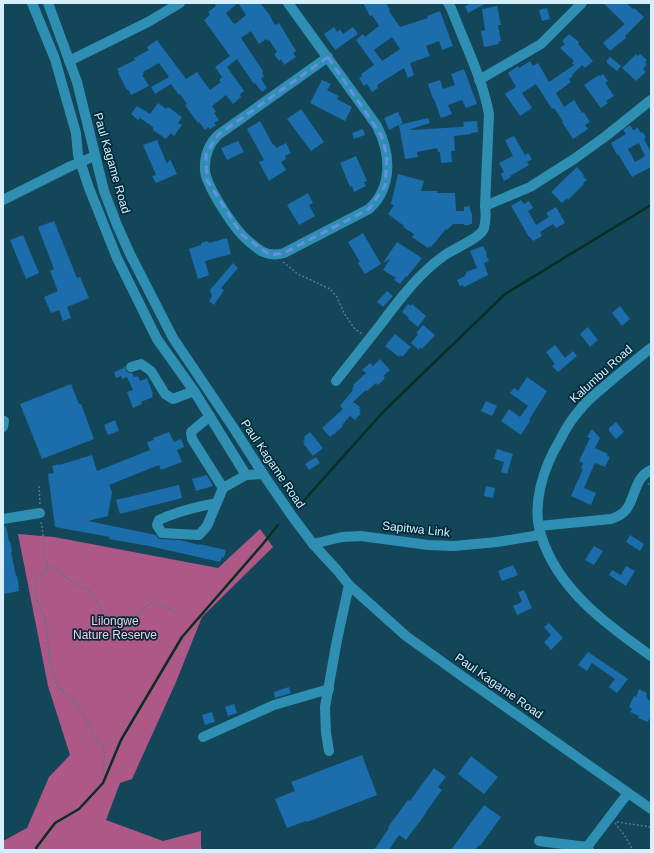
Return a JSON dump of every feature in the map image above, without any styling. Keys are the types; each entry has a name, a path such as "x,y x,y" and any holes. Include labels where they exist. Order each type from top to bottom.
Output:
{"street":[{"path":"32,3 55,59 76,133 78,155 89,188 117,258 157,339 194,391 246,475"},
{"name":"Paul Kagame Road","path":"48,3 77,82 104,191 130,254 148,291 174,338 292,516 313,544 349,585 406,636 651,809"},
{"path":"70,61 164,8 180,3"},
{"path":"288,3 328,57 377,126 382,135 387,156 387,178 380,197 369,209 284,254 270,255 253,245 242,235 228,217 207,180 205,163 208,148 218,135 328,57"},
{"path":"336,381 405,293 427,269 455,248 476,238 484,229 486,219 485,206 489,114 487,102 479,80 448,3"},
{"path":"479,80 541,44 582,3"},
{"path":"485,206 530,186 574,159 606,136 651,100"},
{"path":"3,200 71,166 95,156"},
{"name":"Kalumbu Road","path":"651,348 590,398 568,425 551,455 545,470 542,479 538,513 540,530 546,550 556,568 571,589 591,610 651,656"},
{"path":"131,367 141,364 151,370 165,394 173,399 194,391"},
{"path":"210,416 191,432 192,439 223,488"},
{"name":"Sapitwa Link","path":"313,544 342,537 357,536 428,545 454,546 497,542 540,530 611,520 624,513 641,478 651,470"},
{"path":"217,503 191,508 172,514 159,520 157,525 162,533 199,535 207,526 217,503 223,488 246,475 263,474"},
{"path":"3,519 40,513"},
{"path":"329,751 326,733 325,707 349,585"},
{"path":"203,737 274,705 328,688"},
{"path":"539,841 588,849 628,793"}],"path":[{"path":"277,255 286,266 298,274 330,289 337,297 344,313 354,328 369,340"},
{"path":"39,486 45,560 48,565 58,570 72,582 90,592 100,606 107,621 113,625 120,625 136,616 152,602 156,602 178,614"},
{"path":"48,565 43,574 36,579 35,590 36,598 44,616 46,625 50,664 53,677 56,684 74,700 94,737 102,744 105,753 103,773"},
{"path":"633,850 625,836 614,822 651,827"}],"highlighted area":[{"path":"328,57 381,135 387,156 385,186 369,209 284,253 270,255 242,235 207,180 206,154 218,135"}],"green space":[{"name":"Lilongwe Nature Reserve","path":"260,529 273,547 202,617 176,682 132,779 120,783 106,820 163,841 201,831 202,850 3,850 3,841 27,828 49,777 70,755 48,686 18,534 54,537 218,568"}],"building":[{"path":"214,3 238,3 260,3 269,14 275,25 279,23 296,51 293,53 296,57 284,65 281,59 279,61 274,54 277,52 269,40 268,41 266,39 259,44 251,31 241,38 263,71 262,73 264,76 261,79 267,88 262,92 255,83 254,84 237,59 227,67 244,91 240,94 241,97 233,104 226,95 212,106 216,112 214,113 219,120 214,123 216,125 210,129 208,127 205,130 199,122 198,123 185,105 187,104 171,84 155,94 151,87 169,77 159,63 143,72 144,74 142,75 149,86 131,95 117,69 135,60 134,58 149,50 147,47 157,40 186,79 197,72 210,90 221,82 219,80 222,77 215,67 230,56 204,20 210,15 208,12 216,6","holes":["238,3 246,15 235,24 226,13"]},
{"path":"363,3 386,3 390,10 389,11 400,27 428,18 427,16 440,11 453,46 442,50 439,41 426,46 430,56 410,63 414,75 408,78 404,68 377,85 378,88 372,92 367,84 364,86 359,78 362,76 361,74 374,65 356,40 363,34 365,37 379,26 372,15 370,16","holes":["392,37 400,49 382,61 374,50"]},
{"path":"467,3 487,3 468,13 465,6 468,5"},
{"path":"603,3 626,3 644,17 625,36 626,38 610,51 603,43 625,24"},
{"path":"497,6 501,25 498,25 501,41 498,42 499,44 484,47 481,31 485,30 482,9"},
{"path":"547,8 550,19 542,21 539,10"},
{"path":"334,27 337,32 340,29 343,34 353,27 358,34 335,50 324,34"},
{"path":"569,34 579,42 578,44 593,61 585,68 582,65 569,79 571,82 556,93 564,107 574,100 590,122 585,125 588,129 573,139 562,122 563,121 554,108 552,109 536,84 522,93 532,108 520,116 505,94 516,87 508,73 518,66 519,68 530,61 533,66 538,63 549,82 574,65 572,63 574,61 560,48 565,44 562,41"},
{"path":"636,54 638,56 640,54 647,60 645,62 647,64 643,69 646,72 636,81 622,68"},
{"path":"610,57 621,66 617,71 607,63 607,60"},
{"path":"464,69 477,104 466,108 462,100 448,105 452,114 441,118 428,84 440,80 443,89 455,85 451,74"},
{"path":"603,74 608,81 605,83 614,96 606,101 608,103 601,108 584,85"},
{"path":"322,80 331,84 327,90 339,96 337,99 352,107 345,121 310,103"},
{"path":"158,103 166,109 168,107 182,117 178,123 182,125 174,136 171,133 166,139 153,130 153,127 140,118 138,120 131,114 137,106 150,114"},
{"path":"301,109 324,142 311,151 287,119"},
{"path":"398,112 403,123 389,130 384,118"},
{"path":"428,118 430,123 411,130 461,127 464,126 463,122 477,121 478,132 454,136 455,151 451,151 452,162 441,163 440,152 438,152 437,148 417,152 418,157 405,159 399,125"},
{"path":"260,121 273,145 274,144 276,148 286,143 291,153 285,156 286,159 281,162 286,170 269,181 259,162 264,160 247,129"},
{"path":"630,125 633,130 638,128 641,133 643,132 646,138 644,139 651,152 651,167 632,177 618,154 617,155 611,143 626,134 623,130","holes":["639,143 645,156 635,162 628,149"]},
{"path":"363,129 365,135 354,139 352,133"},
{"path":"514,136 525,155 528,153 532,159 527,162 529,165 504,181 501,174 504,172 499,163 513,156 505,140"},
{"path":"157,140 167,164 170,159 177,174 156,183 152,176 156,175 143,145"},
{"path":"238,141 244,152 227,160 221,148"},
{"path":"356,156 367,181 364,182 366,186 354,192 352,186 350,187 340,163"},
{"path":"577,167 587,180 568,200 567,198 562,203 551,192"},
{"path":"398,174 424,181 421,191 455,193 456,211 464,211 464,207 470,206 470,211 472,213 472,224 453,224 447,230 446,229 431,247 430,246 428,248 412,237 414,234 388,214 394,205 391,204"},
{"path":"308,193 313,203 309,205 315,216 299,225 287,205"},
{"path":"521,200 524,204 529,201 533,208 528,211 536,225 549,217 546,213 556,207 565,223 556,228 553,224 540,232 542,236 533,241 529,237 511,206"},
{"path":"54,221 77,278 80,277 89,298 67,307 71,318 63,321 59,310 51,313 44,297 58,291 50,271 54,269 38,227"},
{"path":"363,233 381,264 365,274 358,263 360,262 348,242"},
{"path":"23,235 39,273 26,279 10,240"},
{"path":"227,238 231,254 205,261 209,275 198,279 189,249 201,245 201,243 208,241 209,243"},
{"path":"397,242 422,258 400,284 394,280 396,278 383,270 390,259 383,263"},
{"path":"483,246 489,261 484,263 488,275 464,287 463,285 460,286 457,280 465,276 466,272 477,268 470,251"},
{"path":"233,263 238,268 221,288 224,290 214,305 209,301 212,296 210,290"},
{"path":"387,291 393,296 383,307 377,302"},
{"path":"408,304 411,306 412,304 426,316 418,327 402,312"},
{"path":"620,306 630,319 622,326 612,313"},
{"path":"423,325 435,335 422,349 420,347 419,350 411,343 418,334 416,333"},
{"path":"588,327 598,340 590,347 580,334"},
{"path":"395,334 411,347 402,357 400,355 399,357 385,346"},
{"path":"555,345 565,358 573,351 577,356 558,372 552,366 555,364 546,352"},
{"path":"380,359 390,370 383,376 385,378 378,385 376,383 367,391 366,390 353,402 360,407 359,409 361,410 359,412 361,413 355,420 350,416 342,425 343,426 330,437 322,428 343,409 340,406 353,390 353,385 366,373 362,370 370,363 373,366"},
{"path":"125,366 126,371 132,373 134,377 138,376 140,381 147,378 153,394 153,397 141,402 142,404 133,408 127,392 133,390 127,377 122,379 121,376 116,378 114,372 124,368 123,367"},
{"path":"527,377 547,391 521,435 501,421 509,409 520,417 528,406 510,393 514,388 518,391"},
{"path":"71,384 79,404 81,404 94,439 42,459 20,404"},
{"path":"486,401 497,406 492,416 481,411"},
{"path":"115,420 119,431 108,435 104,425"},
{"path":"616,422 624,432 616,439 609,431 609,428"},
{"path":"592,429 600,438 595,448 608,454 607,456 610,457 605,467 595,463 584,488 596,493 591,505 571,496 583,469 581,468 583,463 579,461 590,438 587,437"},
{"path":"169,432 174,442 181,439 184,447 177,450 182,462 161,470 159,465 109,485 112,492 108,516 88,521 156,535 161,539 180,540 226,550 224,558 222,557 220,562 149,546 109,539 110,537 55,527 48,474 54,473 52,466 92,455 97,471 150,450 147,442"},
{"path":"310,432 323,448 313,456 303,443 305,442 303,440 305,439 304,437"},
{"path":"497,449 513,454 507,474 501,472 504,462 494,459"},
{"path":"316,457 320,463 309,470 305,464"},
{"path":"207,475 213,486 196,491 192,479"},
{"path":"179,485 182,498 120,514 116,500"},
{"path":"486,486 495,488 493,498 484,496"},
{"path":"6,526 19,591 3,594 3,527"},
{"path":"630,535 644,544 640,551 626,542"},
{"path":"594,546 603,551 594,565 585,560"},
{"path":"513,565 518,575 502,581 498,571"},
{"path":"626,566 635,571 626,586 609,575 612,570 621,575"},
{"path":"524,590 532,608 517,615 513,606 522,602 518,592"},
{"path":"549,623 563,638 551,650 544,642 551,635 544,627"},
{"path":"588,652 628,679 617,693 609,687 615,679 592,663 587,671 578,665"},
{"path":"289,687 291,693 275,698 274,692"},
{"path":"639,689 647,693 647,699 651,701 651,715 648,722 638,718 639,716 630,712 632,709 629,707 634,696 636,697"},
{"path":"234,704 237,713 228,716 225,707"},
{"path":"212,712 215,722 205,725 202,715"},
{"path":"362,755 377,795 307,822 306,821 287,828 275,799 295,791 291,782"},
{"path":"471,756 498,777 484,794 458,774"},
{"path":"434,768 446,777 438,787 442,790 426,813 406,840 399,835 389,850 374,850 389,828 388,827 408,800 410,801"},
{"path":"484,805 501,817 480,846 479,845 475,850 451,850"}],"waterway":[{"path":"298,507 384,411 505,294 651,205"},
{"path":"37,850 36,848 55,823 79,809 103,783 121,740 182,637 278,525"}]}
